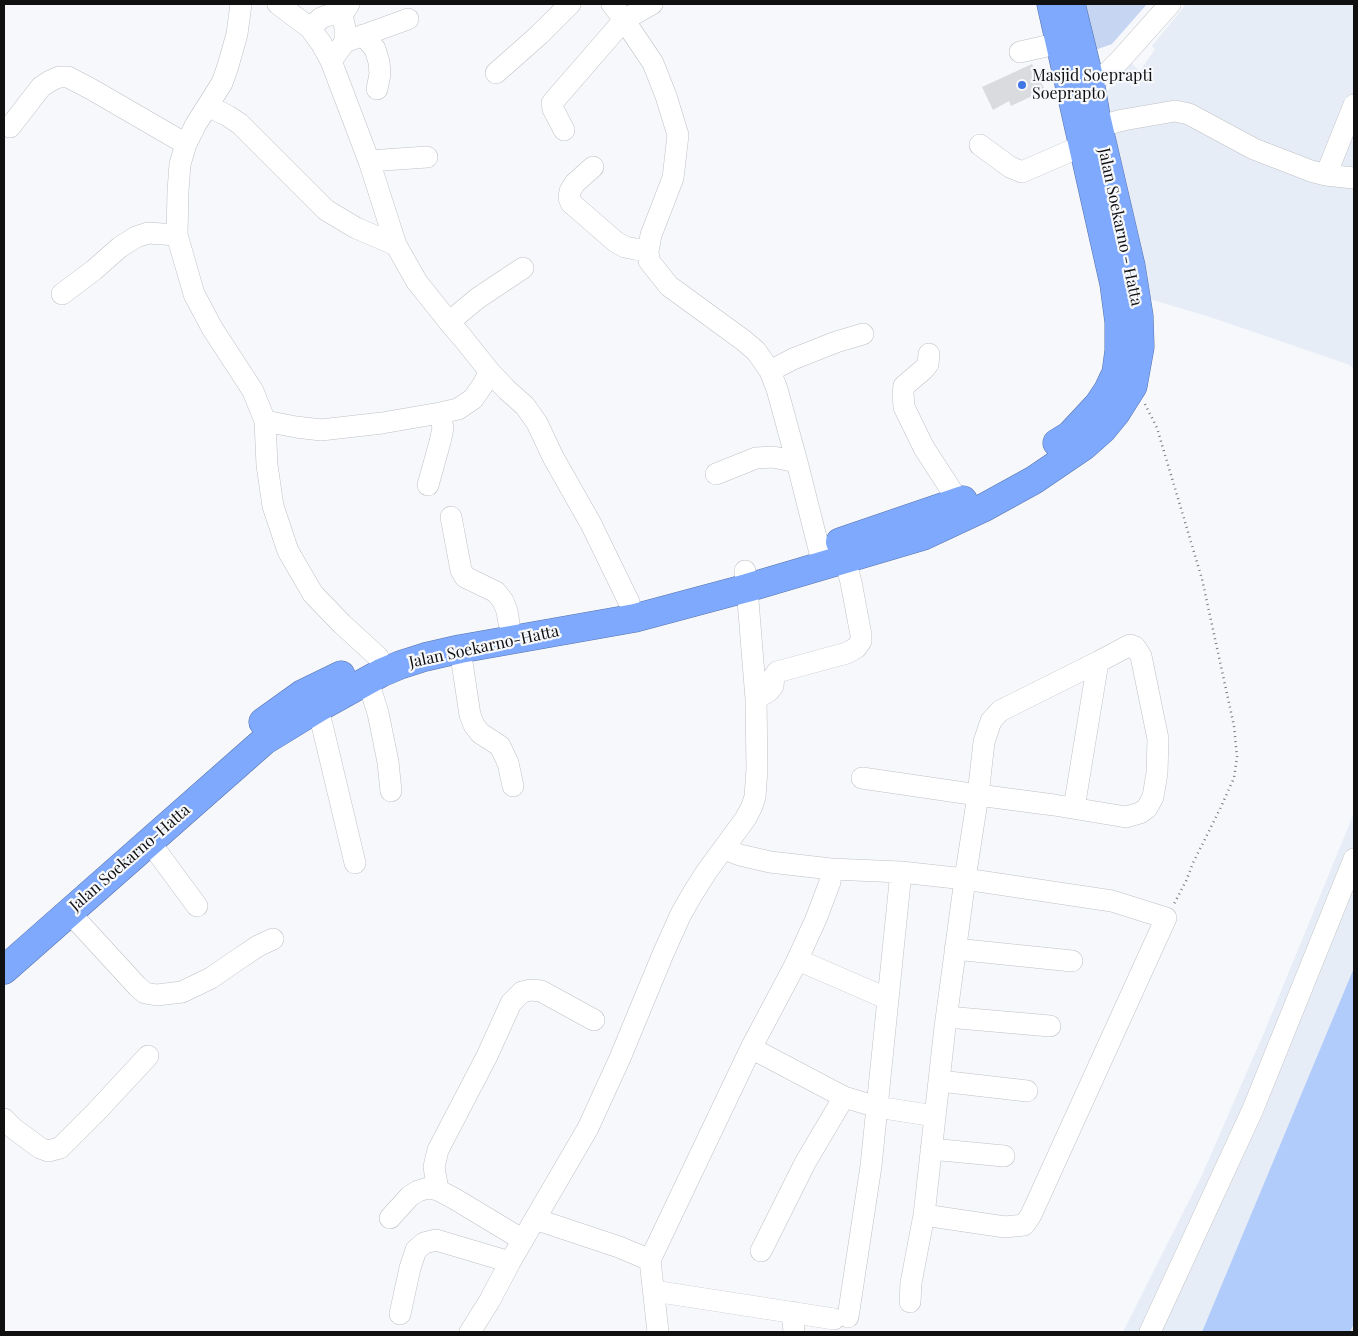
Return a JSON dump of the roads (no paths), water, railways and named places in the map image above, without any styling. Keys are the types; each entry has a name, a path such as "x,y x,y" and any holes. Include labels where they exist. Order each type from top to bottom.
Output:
{"highway":[{"name":"Jalan Soekarno - Hatta","path":"1051,4 1074,68"},
{"name":"Jalan Soekarno - Hatta","path":"832,554 959,502 983,490 1070,435 1098,405 1116,373 1120,351 1120,322 1074,68 1071,4"},
{"name":"Jalan Soekarno - Hatta","path":"832,554 923,536 985,507 1034,480 1084,446 1102,430 1116,414 1133,386 1140,347 1139,316 1131,266 1087,134"},
{"name":"Jalan Soekarno-Hatta","path":"11,952 69,912 264,741 318,708 373,669 400,665 460,649 635,618 746,580 832,554"},
{"path":"11,952 258,726 302,694 373,669 422,640 509,623 597,609 678,590 746,580"}],"street":[{"path":"241,4 237,34 222,83 196,124 186,144 180,164 177,235 194,294 212,328 253,391 265,421 267,465 273,506 288,551 313,594 342,624 373,669 391,791"},
{"path":"278,4 310,28 322,43 331,61 369,161 396,246 417,282 490,372 525,406 537,423 591,524 629,602"},
{"path":"496,73 539,35 570,4"},
{"path":"564,130 553,109 552,103 618,12 652,4"},
{"path":"1074,68 1108,54 1155,4"},
{"path":"1020,52 1074,68 1107,73 1170,4"},
{"path":"310,28 322,18 346,10 345,28 354,38 374,49 379,62 380,74 377,88"},
{"path":"618,12 653,63 678,135 673,178 651,235 648,250 649,261 668,286 743,340 756,351 770,371 777,389 797,462 832,554 856,604 861,635 861,641 856,648 847,653 777,672 774,676 774,686 756,699"},
{"path":"331,61 354,38 408,19"},
{"path":"10,127 41,87 50,80 68,77 186,144"},
{"path":"1326,175 1354,105"},
{"path":"208,106 240,124 326,210 356,228 396,246"},
{"path":"980,145 1022,172 1087,134 1123,120 1175,111 1189,114 1254,149 1311,171 1326,175 1354,178"},
{"path":"369,161 427,158"},
{"path":"593,167 570,191 569,198 571,203 616,242 635,250 648,250"},
{"path":"62,294 94,270 120,246 136,237 148,233 177,235"},
{"path":"449,322 478,298 522,268"},
{"path":"770,371 793,359 836,342 863,334"},
{"path":"929,354 928,364 904,386 904,406 924,448 959,502"},
{"path":"265,421 321,430 382,423 440,413 458,409 473,399 490,372"},
{"path":"428,485 440,442 442,428 440,413"},
{"path":"716,474 756,458 773,458 797,462"},
{"path":"451,516 461,570 465,576 496,592 503,601 509,623"},
{"path":"470,1332 588,1128 681,914 698,885 746,818 752,806 755,797 757,769 756,699 746,580"},
{"path":"862,778 978,795 1074,808 1126,817 1140,813 1147,808 1152,797 1157,773 1158,739 1141,656 1135,647 1130,645 1000,711 991,722 984,742 978,795 955,949 924,1215 911,1283 910,1302"},
{"path":"460,649 470,715 480,733 500,746 508,763 513,786"},
{"path":"1074,808 1098,662"},
{"path":"318,708 355,862"},
{"path":"149,841 197,906"},
{"path":"724,849 770,862 831,869 900,872 965,879 1112,901 1166,918 1035,1208 1024,1225 1005,1227 924,1215"},
{"path":"1150,1332 1253,1109 1354,859"},
{"path":"658,1332 650,1260 751,1048 798,960 830,882 831,869"},
{"path":"654,1290 791,1327 841,1318 867,1193 878,1107 900,872"},
{"path":"69,912 137,986 145,993 157,995 182,992 212,978 258,946 273,939"},
{"path":"955,949 1072,961"},
{"path":"798,960 888,999"},
{"path":"438,1190 434,1168 438,1150 487,1056 511,1003 522,992 531,990 542,991 594,1020"},
{"path":"946,1017 1050,1026"},
{"path":"751,1048 844,1097 878,1107 936,1116"},
{"path":"4,1119 40,1148 48,1151 60,1148 148,1056"},
{"path":"940,1081 1027,1091"},
{"path":"761,1250 805,1163 844,1097"},
{"path":"931,1149 1004,1156"},
{"path":"390,1218 410,1196 428,1188 438,1190 455,1199 523,1240"},
{"path":"535,1219 619,1247 650,1260"},
{"path":"400,1314 416,1250 424,1243 436,1240 510,1262"}],"place":[{"name":"Masjid Soeprapti Soeprapto","path":"1022,85"}]}
